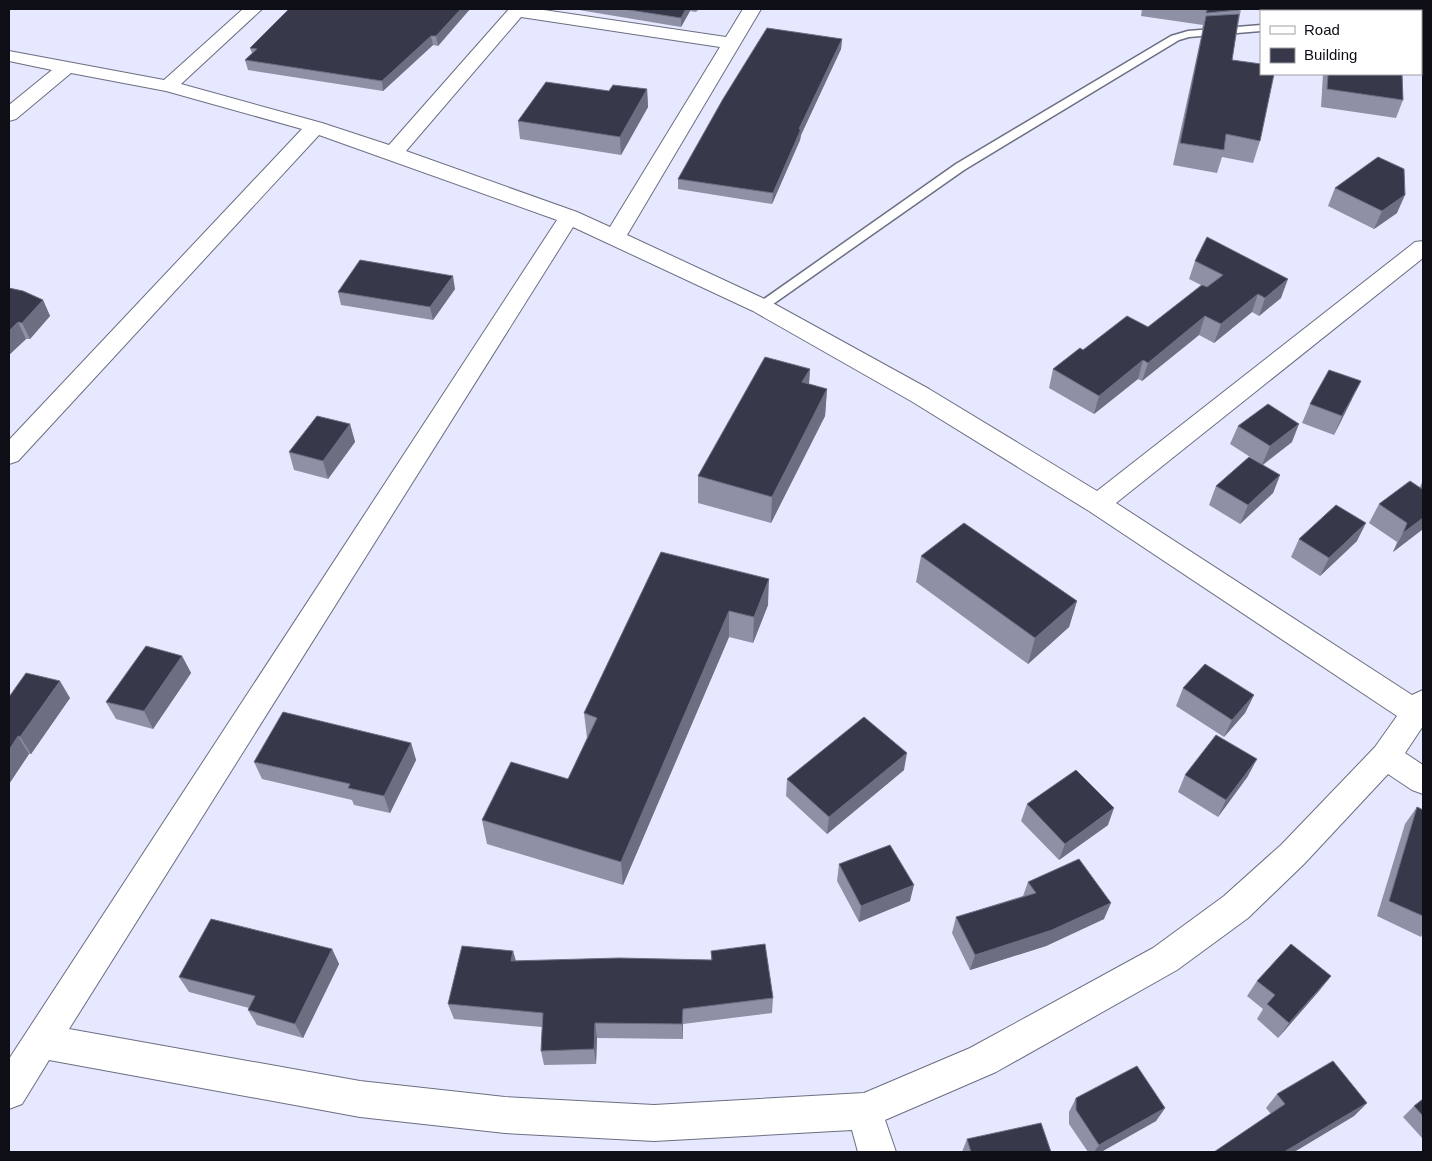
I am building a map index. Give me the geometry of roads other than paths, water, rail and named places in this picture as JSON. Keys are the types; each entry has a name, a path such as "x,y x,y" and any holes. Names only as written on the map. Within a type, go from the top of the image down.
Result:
{"street":[{"path":"168,86 252,9"},
{"path":"614,237 752,9"},
{"path":"393,153 517,10 732,43"},
{"path":"9,56 168,86 315,128 393,153 569,217 614,237 760,306 920,395 1098,504 1419,707 1386,756 1293,854 1243,900 1165,959 983,1060 864,1111 654,1123 505,1115 360,1099 41,1041"},
{"path":"9,115 67,67"},
{"path":"9,454 315,128"},
{"path":"9,1091 569,217"},
{"path":"1098,504 1423,247"},
{"path":"1386,756 1423,781"},
{"path":"864,1111 878,1152"}],"lane":[{"path":"760,306 960,167 1175,38 1188,34 1260,28"}]}
